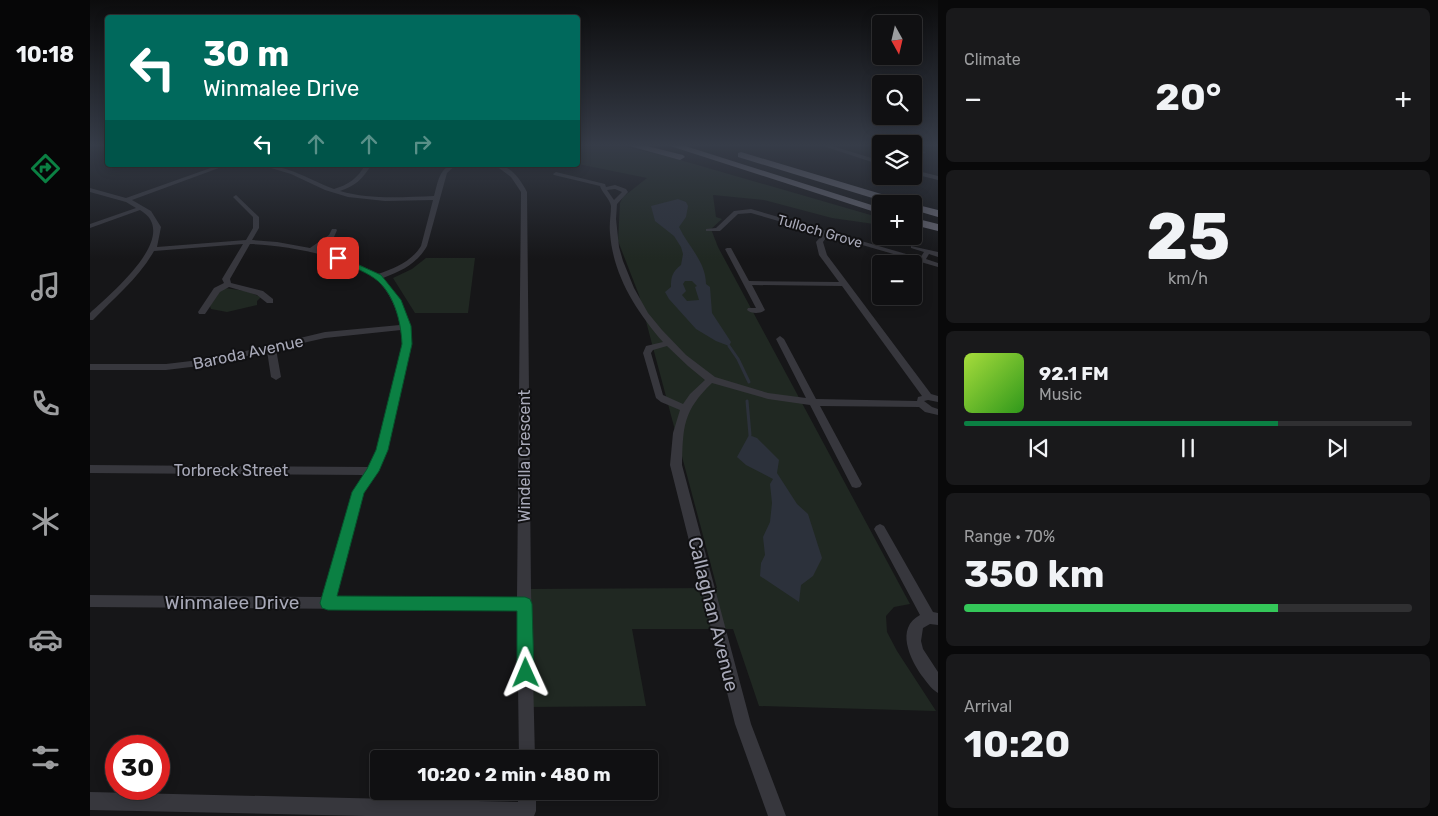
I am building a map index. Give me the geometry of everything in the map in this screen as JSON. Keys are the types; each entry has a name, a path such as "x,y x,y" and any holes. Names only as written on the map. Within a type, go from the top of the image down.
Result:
{"highway":[{"path":"775,182 872,208"},
{"path":"786,182 835,198"},
{"path":"831,182 874,195"},
{"path":"922,209 938,214"},
{"path":"922,223 938,228"}],"street":[{"path":"126,200 176,182"},
{"path":"316,182 352,196 371,198 436,198"},
{"path":"335,191 357,182"},
{"path":"378,277 401,268 419,256 424,246 441,182"},
{"name":"Windella Crescent","path":"520,182 524,192 527,750"},
{"path":"584,182 604,187 615,187 625,192 614,204"},
{"path":"604,187 614,204 612,232 615,250 622,274 637,302 658,331 682,357 711,379 766,396 788,400 815,402 929,400"},
{"path":"90,190 126,200 141,208 153,217 157,224 158,238 146,262 90,318"},
{"path":"228,284 226,279 256,228 256,217 236,197"},
{"path":"90,226 141,208"},
{"name":"Tulloch Grove","path":"708,230 718,230 736,212 750,211 904,255"},
{"path":"311,250 332,236 334,230"},
{"path":"827,233 819,242 819,248 929,400 929,410 938,412"},
{"path":"154,249 247,242 311,250 338,258 378,277 398,302 406,326 407,344 382,450 373,471 358,492 328,603"},
{"path":"913,248 938,254"},
{"path":"729,249 761,310 751,310"},
{"path":"922,260 928,252"},
{"name":"Tulloch Grove","path":"922,260 938,264"},
{"path":"747,283 844,284"},
{"path":"202,312 218,290 228,284 260,293 270,301"},
{"name":"Baroda Avenue","path":"90,367 166,367 216,362 325,335 406,326"},
{"path":"780,339 815,402 856,484"},
{"path":"669,343 649,348 646,353 659,396 686,409"},
{"path":"271,348 276,377"},
{"name":"Callaghan Avenue","path":"711,379 689,402 686,409 678,430 676,465 743,724 777,816"},
{"name":"Torbreck Street","path":"90,469 373,471"},
{"path":"880,529 934,619 917,624 912,634 916,652 938,685"},
{"name":"Winmalee Drive","path":"90,601 525,604"},
{"path":"90,801 527,811 527,800"}],"shaded area":[{"path":"642,182 757,182 872,215 872,224 832,218 764,200 713,195 716,217 722,219 711,229 718,247 910,604 894,607 886,616 887,632 897,651 936,711 759,706 733,629 632,629 646,706 527,707 524,589 717,588 639,295 618,241 620,203 623,197"},
{"path":"678,199 686,202 688,206 686,217 679,227 703,268 706,284 710,287 712,313 731,342 729,346 716,341 696,329 665,292 671,287 671,280 681,265 683,254 674,236 655,221 651,206","holes":["685,281 692,281 697,286 695,287 699,300 687,301 682,295 686,291 683,284"]},
{"path":"426,258 475,258 468,313 415,313 393,278 412,269"},
{"path":"225,288 246,291 261,297 257,301 257,305 227,312 211,309 210,306 221,290"},
{"path":"749,435 757,438 779,460 777,473 797,504 808,514 822,558 813,576 801,585 799,602 760,576 761,563 765,555 763,537 770,522 772,503 770,484 773,479 746,465 737,457"}],"waterway":[{"path":"729,346 738,359 749,382"},
{"path":"747,401 750,435"}],"route":[{"path":"338,258 378,277 398,302 406,326 407,344 382,450 373,471 358,492 328,603 525,604 526,673"}]}
